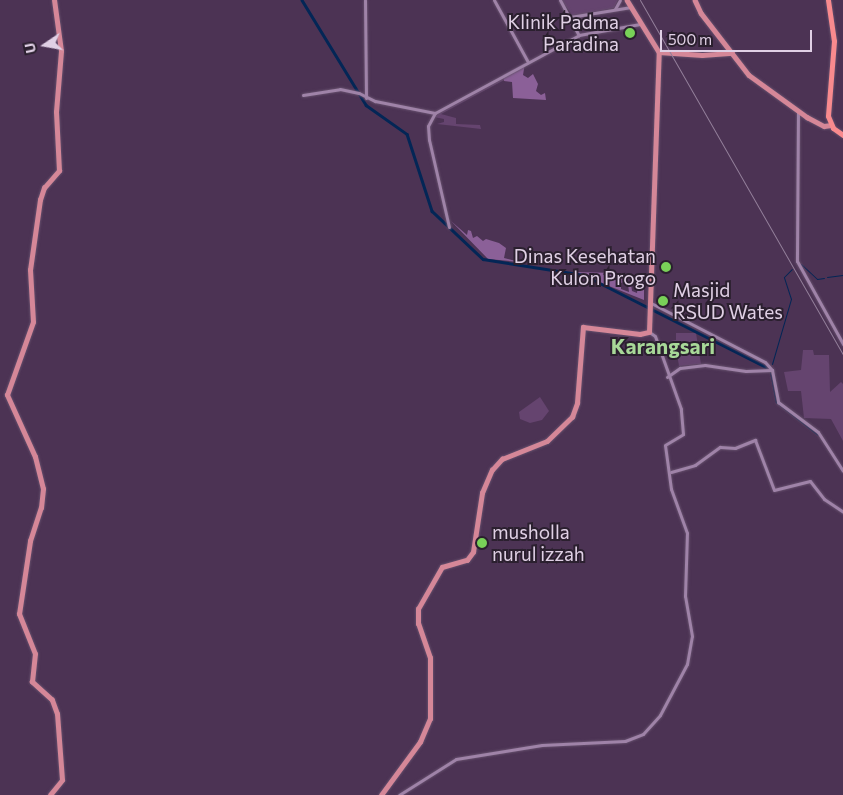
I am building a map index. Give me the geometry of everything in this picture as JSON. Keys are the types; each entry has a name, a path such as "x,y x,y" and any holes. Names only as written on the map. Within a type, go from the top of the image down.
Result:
{"highway":[{"path":"828,0 834,41 828,110 831,125 843,136"}],"main road":[{"path":"50,795 61,783 63,775 57,714 52,700 32,682 35,654 19,614 30,541 41,508 43,489 35,457 7,395 33,322 30,262 40,200 47,184 59,173 56,112 61,55 54,0"},
{"path":"381,795 425,734 430,719 430,658 418,624 418,609 442,567 467,560 473,552 482,492 492,470 502,459 547,441 572,417 577,399 582,327 640,334 649,332 658,54 626,0"},
{"path":"696,0 701,13 749,75 798,111 822,125 831,125"},
{"path":"658,54 732,53"}],"street":[{"path":"365,0 366,98"},
{"path":"494,0 528,62"},
{"path":"560,0 579,35"},
{"path":"615,10 620,0"},
{"path":"570,17 631,7"},
{"path":"449,227 428,135 428,126 435,113 579,35 640,24"},
{"path":"302,95 337,89 358,93 366,98 435,113"},
{"path":"798,111 797,261 843,344"},
{"path":"651,305 765,362 772,370 778,402 818,432 843,471"},
{"path":"399,795 445,765 468,756 553,744 625,741 643,734 654,723 687,664 692,644 685,596 687,533 671,489 671,472 665,445 683,434 684,431 680,403 667,377 654,336 649,332"},
{"path":"667,377 680,368 705,365 746,371 772,370"},
{"path":"671,472 695,465 720,447 735,448 755,440 774,490 810,481 824,499 843,512"}],"shaded area":[{"path":"561,0 618,0 614,8 573,16"},
{"path":"525,63 523,75 528,78 533,74 538,84 536,91 541,95 545,93 546,100 513,98 512,82 504,81 503,75"},
{"path":"503,75 504,80 441,114 456,118 456,124 480,125 481,129 437,124 444,122 444,119 434,117 435,113"},
{"path":"451,221 467,235 468,230 471,231 473,238 477,236 483,241 486,239 499,243 506,248 504,258 520,262 488,259"},
{"path":"574,272 615,273 615,280 620,280 620,273 626,274 626,281 621,283 621,289 629,292 628,284 631,284 632,291 637,293 638,284 633,281 644,281 644,300"},
{"path":"676,333 696,333 701,364 679,366 676,348 672,348 671,341 676,340"},
{"path":"803,350 813,350 814,355 829,355 830,392 841,382 843,384 843,441 831,419 804,418 801,391 788,391 784,372 801,370"},
{"path":"540,397 549,411 542,420 530,423 520,419 519,412"}],"waterway":[{"path":"302,0 366,105 407,134 432,211 483,259 584,275 768,368"},
{"path":"801,264 817,279 824,278"},
{"path":"772,364 791,299 784,277 792,269"},
{"path":"827,277 843,275"},
{"path":"770,372 776,402 818,435"}],"railway":[{"path":"640,0 843,355"}],"place":[{"name":"Klinik Padma Paradina","path":"630,33"},
{"name":"Dinas Kesehatan Kulon Progo","path":"666,267"},
{"name":"Masjid RSUD Wates","path":"663,301"},
{"name":"musholla nurul izzah","path":"482,543"}],"district":[{"name":"Karangsari","path":"663,346"}]}
